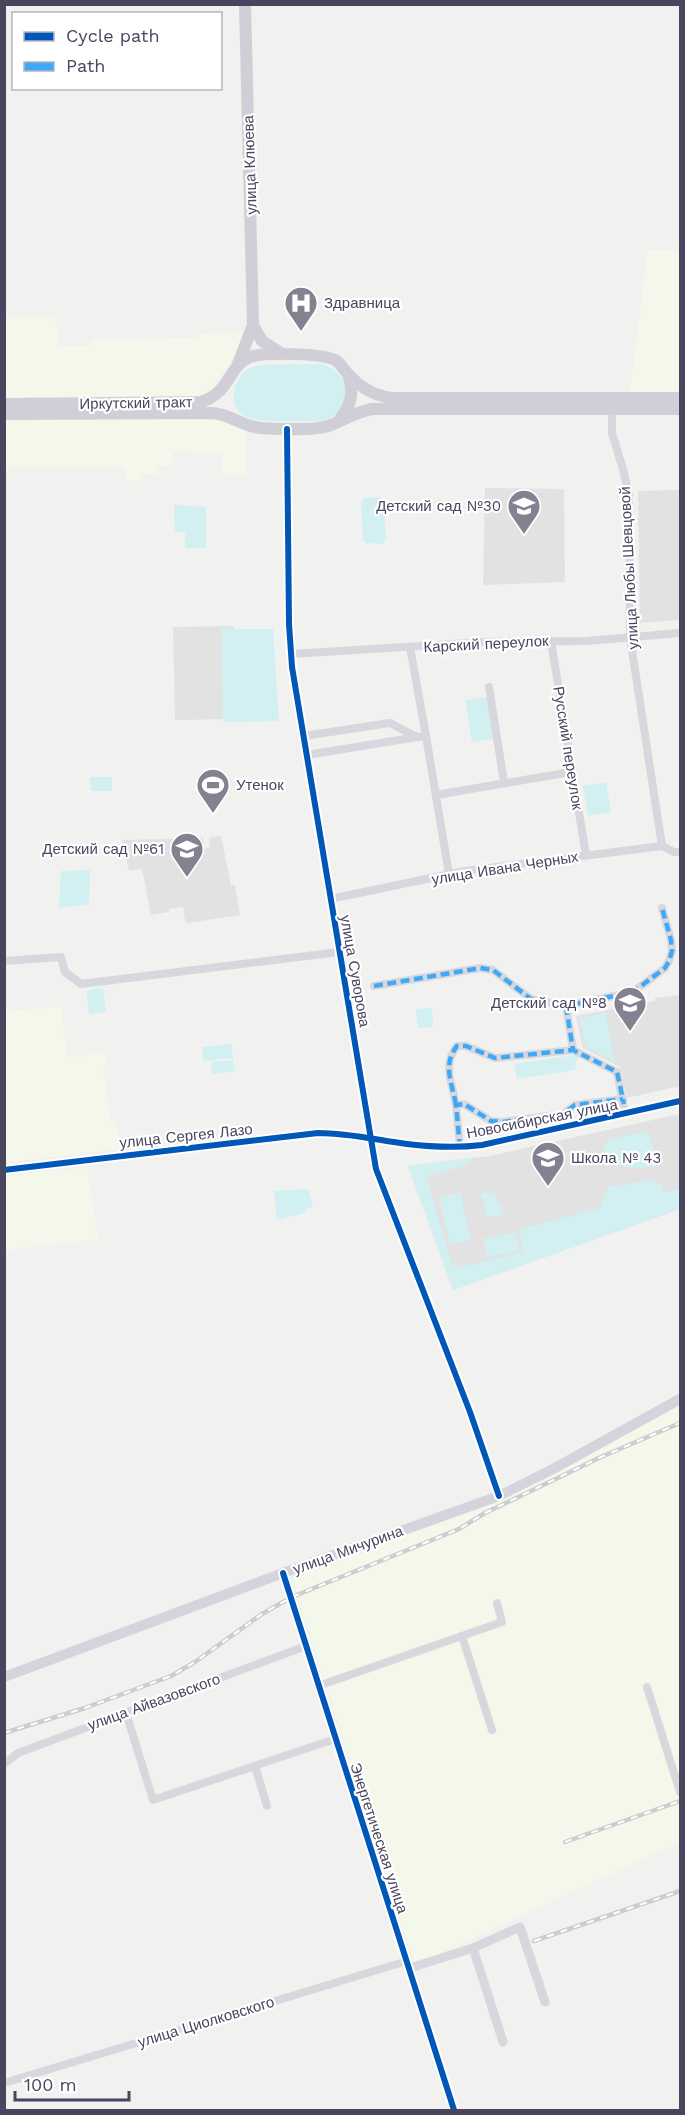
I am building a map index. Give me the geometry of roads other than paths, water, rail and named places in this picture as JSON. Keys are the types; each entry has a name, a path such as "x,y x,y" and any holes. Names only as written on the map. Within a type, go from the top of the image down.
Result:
{"main road":[{"name":"улица Клюева","path":"238,365 253,325 245,4"},
{"path":"253,325 267,346 285,355"},
{"name":"Иркутский тракт","path":"4,404 201,402 212,399 220,392 244,360 255,356 285,355 325,356 337,361 347,374 378,397 612,404 681,409"},
{"path":"340,420 348,409 351,398 352,386 347,374"},
{"name":"Иркутский тракт","path":"4,414 212,413 225,415 259,428 287,429 320,428 372,409 612,404 681,398"},
{"name":"улица Мичурина","path":"4,1677 283,1573 499,1496 681,1399"}],"street":[{"name":"улица Любы Шевцовой","path":"612,404 612,433 629,495 630,637 662,846"},
{"name":"улица Суворова","path":"287,429 291,654 376,1169 470,1412 499,1496"},
{"name":"Карский переулок","path":"291,654 485,642 579,641 681,633"},
{"name":"Русский переулок","path":"551,641 586,855"},
{"path":"410,647 449,874"},
{"path":"489,687 504,782"},
{"path":"304,736 390,723 417,737"},
{"path":"307,755 426,736"},
{"path":"436,795 571,772"},
{"name":"улица Ивана Черных","path":"330,899 449,874 586,855 662,846 674,852 681,852"},
{"path":"374,986 480,968 493,970 531,999 566,1006 633,992 665,968 672,951 662,908"},
{"path":"4,961 61,957 65,972 81,984 339,952"},
{"path":"566,1006 573,1050"},
{"path":"460,1148 456,1105 449,1070 449,1057 457,1046 466,1046 495,1058 573,1050 617,1072 625,1114"},
{"path":"456,1105 464,1104 490,1121 503,1122 563,1114 575,1105 623,1099"},
{"name":"Новосибирская улица","path":"371,1137 409,1144 460,1148 486,1145 681,1101"},
{"name":"улица Сергея Лазо","path":"4,1170 318,1133 371,1137"},
{"name":"Энергетическая улица","path":"283,1573 454,2110"},
{"path":"318,1686 502,1622 497,1603"},
{"path":"462,1636 492,1730"},
{"name":"улица Айвазовского","path":"4,1764 18,1753 306,1646"},
{"path":"647,1688 681,1792"},
{"path":"126,1713 153,1800 335,1739"},
{"path":"255,1766 267,1806"},
{"path":"408,1964 472,1948 520,1927 545,2002"},
{"path":"472,1948 503,2042"},
{"name":"улица Циолковского","path":"4,2083 408,1964"}],"railway":[{"path":"4,1733 85,1708 171,1676 195,1662 262,1614 292,1597 459,1529 485,1513 601,1457 680,1423"},
{"path":"565,1842 680,1801"},
{"path":"534,1941 680,1891"}],"place":[{"name":"Здравница","path":"301,332"},
{"name":"Детский сад №30","path":"524,535"},
{"name":"Утенок","path":"213,814"},
{"name":"Детский сад №61","path":"187,878"},
{"name":"Детский сад №8","path":"630,1032"},
{"name":"Школа № 43","path":"548,1187"}]}
